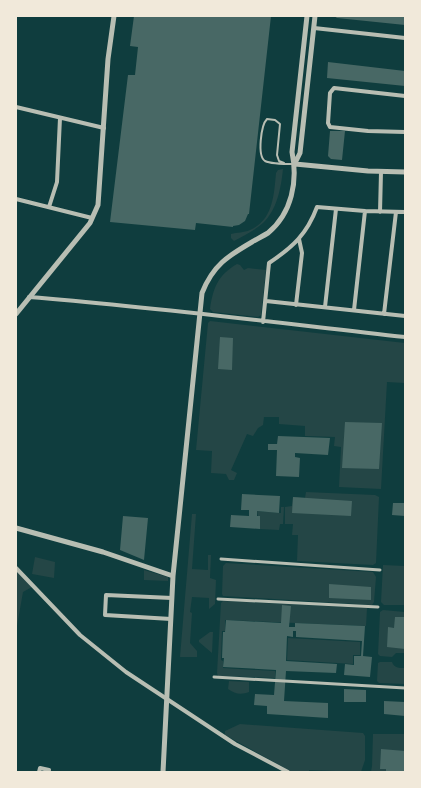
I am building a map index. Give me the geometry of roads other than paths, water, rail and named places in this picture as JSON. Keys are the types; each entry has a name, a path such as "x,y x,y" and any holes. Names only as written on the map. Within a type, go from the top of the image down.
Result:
{"street":[{"path":"16,314 90,223 98,205 108,60 114,16"},
{"path":"295,164 292,152 307,16"},
{"path":"163,772 173,576 204,288 211,274 218,265 230,255 267,233 284,214 288,207 292,192 295,164 300,153 315,16"},
{"path":"314,28 405,38"},
{"path":"405,96 334,88 330,93 328,123 330,127 368,131 405,132"},
{"path":"16,107 104,128"},
{"path":"49,207 57,182 60,118"},
{"path":"295,164 381,172 405,172"},
{"path":"380,212 381,172"},
{"path":"16,199 92,218"},
{"path":"263,322 269,263 287,251 300,239 312,221 317,207 364,212 405,212"},
{"path":"325,308 336,209"},
{"path":"354,310 364,212"},
{"path":"384,314 396,212"},
{"path":"296,305 302,253 300,239"},
{"path":"29,297 100,302 263,322 405,337"},
{"path":"266,301 405,316"},
{"path":"16,528 103,552 173,576"},
{"path":"221,559 380,570"},
{"path":"16,568 80,636 126,672 234,744 288,772"},
{"path":"171,619 105,615 106,595 172,598"},
{"path":"218,598 378,608"},
{"path":"214,677 405,688"},
{"path":"40,772 40,768 49,770"}],"lane":[{"path":"284,163 279,161 277,156 280,124 273,119 267,120 264,122 262,134 261,154 264,160 268,162 295,164"}]}
